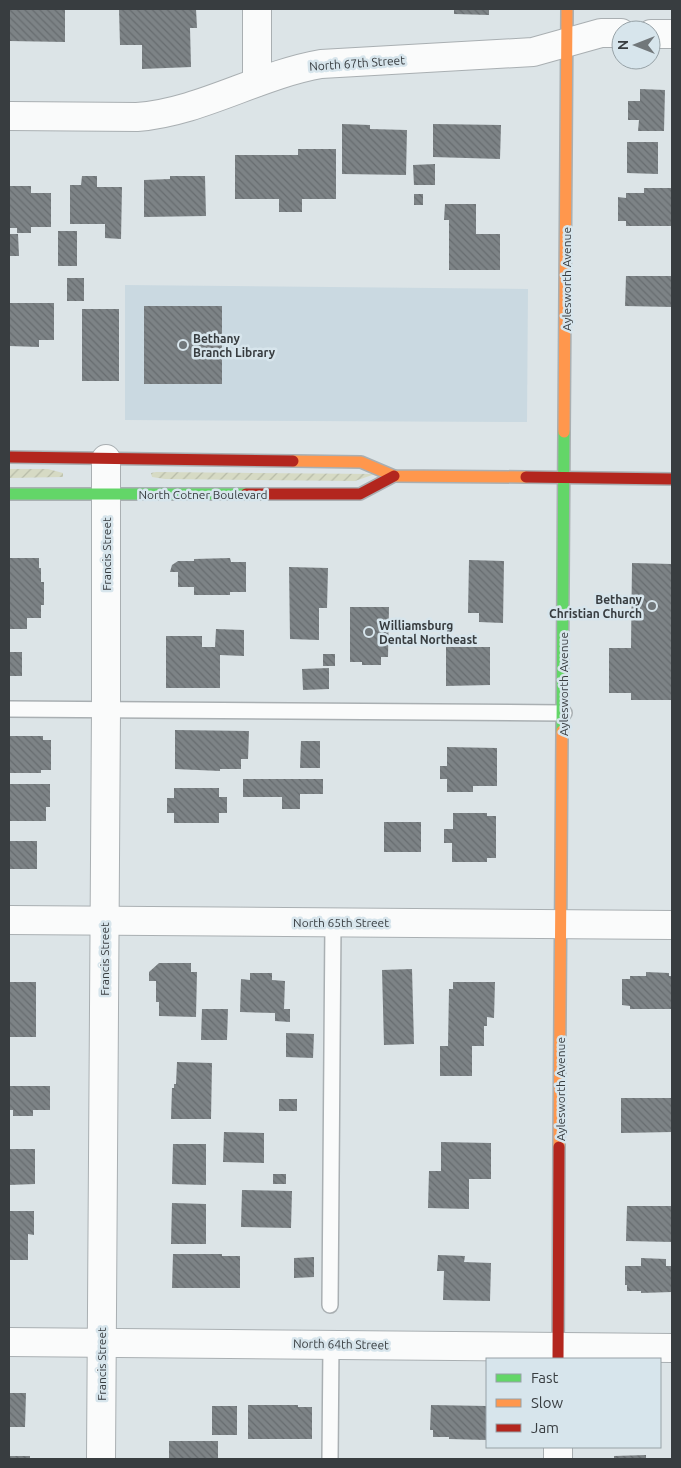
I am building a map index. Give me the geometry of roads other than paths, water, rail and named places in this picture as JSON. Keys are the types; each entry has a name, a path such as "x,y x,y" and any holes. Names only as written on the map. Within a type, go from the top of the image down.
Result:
{"street":[{"path":"257,9 257,82"},
{"name":"Aylesworth Avenue","path":"558,1353 564,713 567,9"},
{"name":"North 67th Street","path":"9,116 155,116 196,105 257,82 321,64 533,52 601,33 611,33"},
{"name":"North Cotner Boulevard","path":"9,457 361,462 394,476 672,479"},
{"name":"Francis Street","path":"101,1459 106,459"},
{"name":"North Cotner Boulevard","path":"9,494 360,494 394,476"},
{"name":"North 65th Street","path":"9,920 672,925"},
{"name":"North 64th Street","path":"9,1342 331,1344 558,1353 672,1348"}],"lane":[{"path":"9,709 564,713"},
{"path":"330,1305 333,922"},
{"path":"330,1459 331,1344"}],"place":[{"name":"Bethany Branch Library","path":"183,345"},
{"name":"Bethany Christian Church","path":"652,606"},
{"name":"Williamsburg Dental Northeast","path":"369,632"}]}
